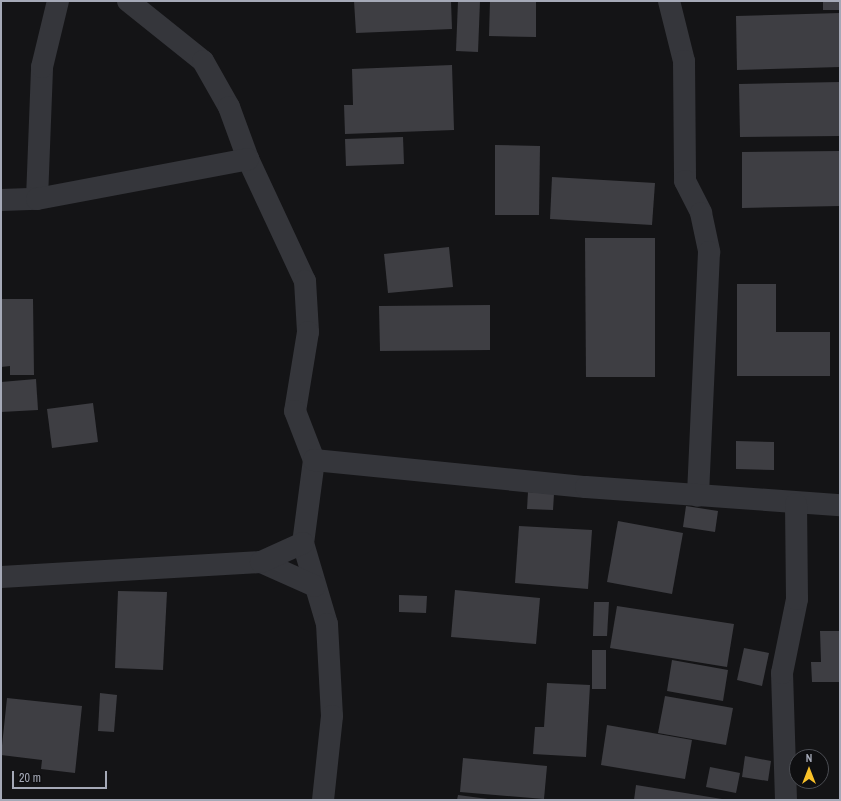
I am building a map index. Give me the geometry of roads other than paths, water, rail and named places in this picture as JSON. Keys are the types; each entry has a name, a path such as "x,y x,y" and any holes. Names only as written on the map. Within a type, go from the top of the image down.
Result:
{"street":[{"path":"36,199 42,67 58,1"},
{"path":"128,1 203,61 229,107 248,159 305,281 308,332 295,411 314,460 303,543 315,586 328,624 332,716 323,800"},
{"path":"669,1 684,61 685,181 701,213 708,252 698,496"},
{"path":"1,200 36,199 248,159"},
{"path":"314,460 698,496 796,504 840,505"},
{"path":"786,800 782,673 797,599 796,504"},
{"path":"1,577 261,562 303,543"},
{"path":"261,562 315,586"}]}
